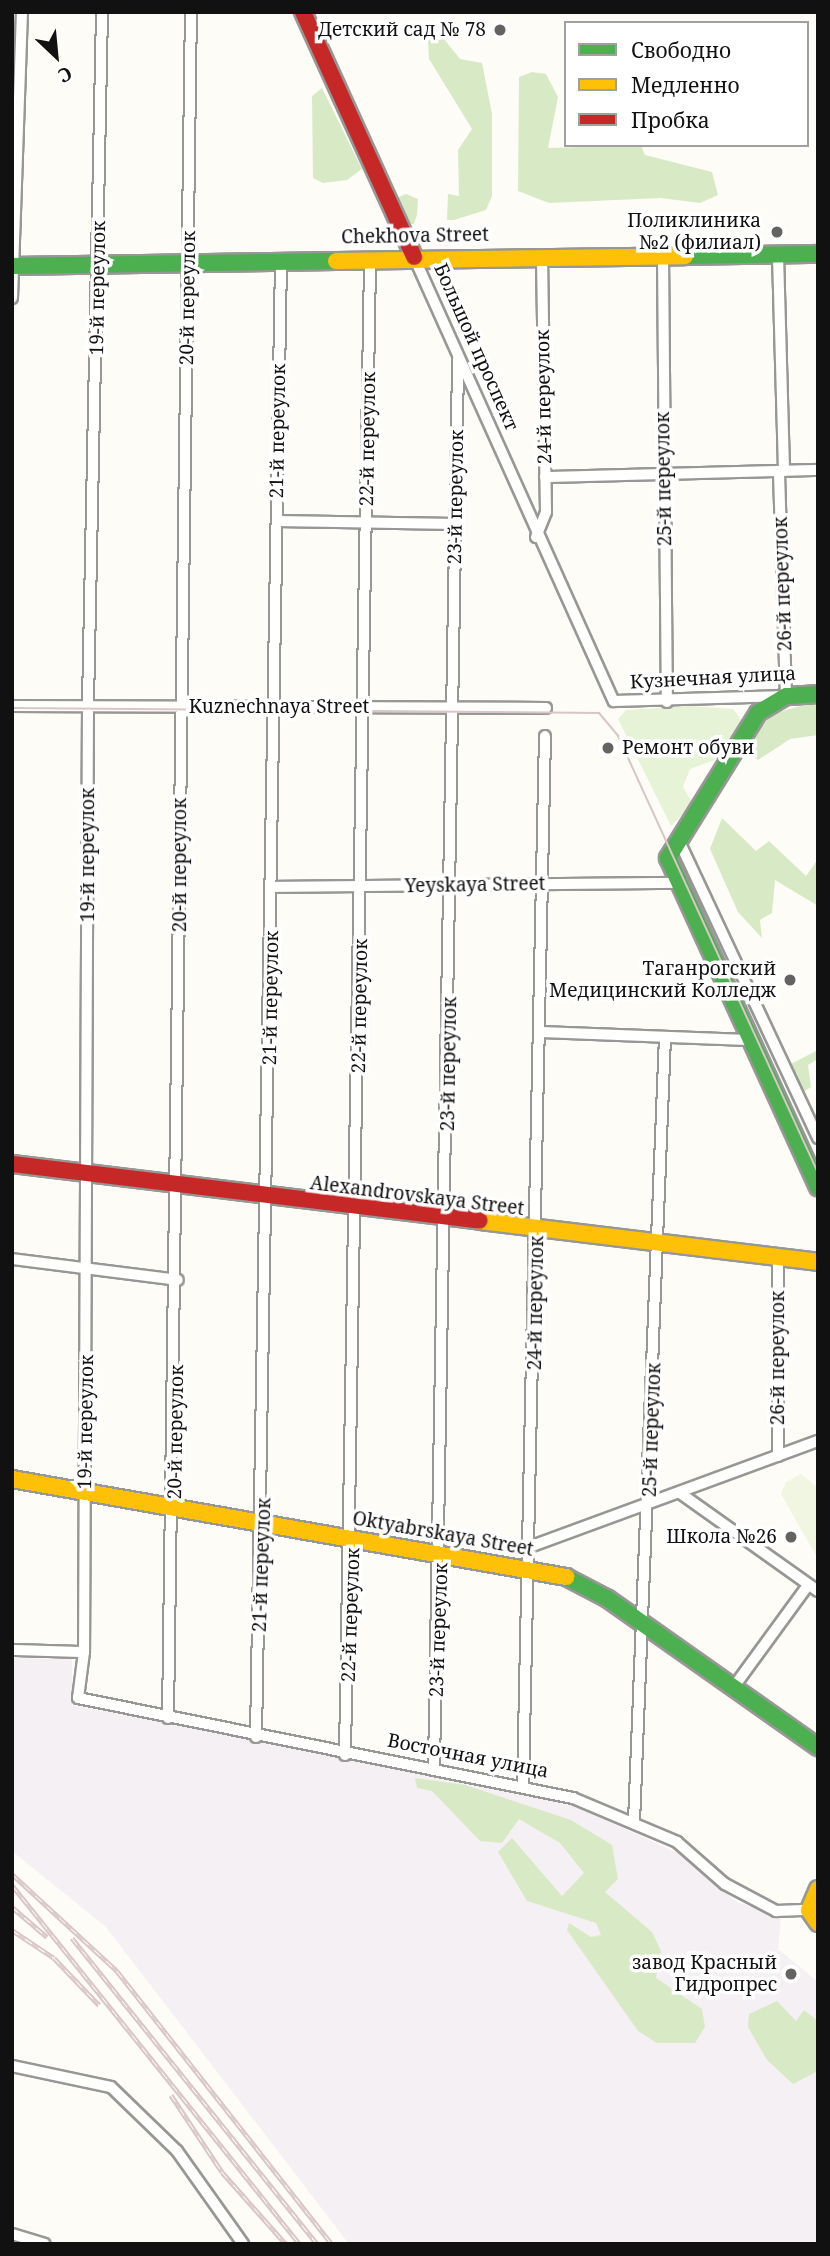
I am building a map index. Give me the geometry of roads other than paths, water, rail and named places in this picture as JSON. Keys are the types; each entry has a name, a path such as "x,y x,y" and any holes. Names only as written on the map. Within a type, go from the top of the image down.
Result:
{"street":[{"path":"12,298 22,12"},
{"name":"19-й переулок","path":"78,1698 84,1652 89,1174 88,706 102,12"},
{"name":"20-й переулок","path":"168,1718 176,1508 181,706 191,12"},
{"name":"Большой проспект","path":"303,12 536,537 611,698"},
{"name":"Chekhova Street","path":"13,266 414,257 818,254"},
{"name":"25-й переулок","path":"663,255 667,702"},
{"name":"26-й переулок","path":"778,255 786,696"},
{"name":"24-й переулок","path":"536,537 545,512 542,256"},
{"name":"22-й переулок","path":"345,1755 353,1539 370,258"},
{"name":"21-й переулок","path":"256,1737 264,1524 281,260"},
{"name":"23-й переулок","path":"434,1768 442,1555 458,359"},
{"path":"545,477 818,470"},
{"path":"277,522 456,524"},
{"name":"Кузнечная улица","path":"611,698 667,702 818,694"},
{"path":"786,696 752,720 668,858 749,1040 813,1162 818,1187"},
{"path":"738,698 751,706 752,720"},
{"name":"Kuznechnaya Street","path":"12,706 546,708"},
{"name":"24-й переулок","path":"523,1785 532,1570 545,736"},
{"path":"679,841 818,1138"},
{"name":"Yeyskaya Street","path":"272,887 678,883"},
{"path":"540,1032 749,1040"},
{"name":"25-й переулок","path":"634,1822 645,1627 665,1037"},
{"name":"Alexandrovskaya Street","path":"12,1164 537,1233 818,1262"},
{"path":"12,1259 178,1280"},
{"name":"26-й переулок","path":"778,1259 778,1456"},
{"path":"532,1546 650,1500 680,1493 818,1441"},
{"name":"Oktyabrskaya Street","path":"12,1479 532,1570 580,1582 818,1747"},
{"path":"680,1493 813,1588 733,1688"},
{"path":"12,1650 84,1652"},
{"name":"Восточная улица","path":"78,1698 345,1755 523,1785 634,1822 677,1842 725,1884 776,1911 814,1916"},
{"path":"814,1916 818,1889"},
{"path":"12,2066 117,2091 177,2151 243,2244"},
{"path":"12,2234 44,2244"}],"tram line":[{"path":"12,708 599,713 618,736 818,1172"}],"railway":[{"path":"12,1874 117,1971 332,2244"},
{"path":"12,1885 300,2244"},
{"path":"12,1907 47,1937"},
{"path":"12,1930 54,1958 99,2005"},
{"path":"72,1938 317,2244"},
{"path":"171,2095 222,2172 286,2244"}],"place":[{"name":"Детский сад № 78","path":"500,30"},
{"name":"Поликлиника №2 (филиал)","path":"777,232"},
{"name":"Ремонт обуви","path":"608,748"},
{"name":"Таганрогский Медицинский Колледж","path":"790,980"},
{"name":"Школа №26","path":"791,1537"},
{"name":"завод Красный Гидропрес","path":"791,1974"}]}
